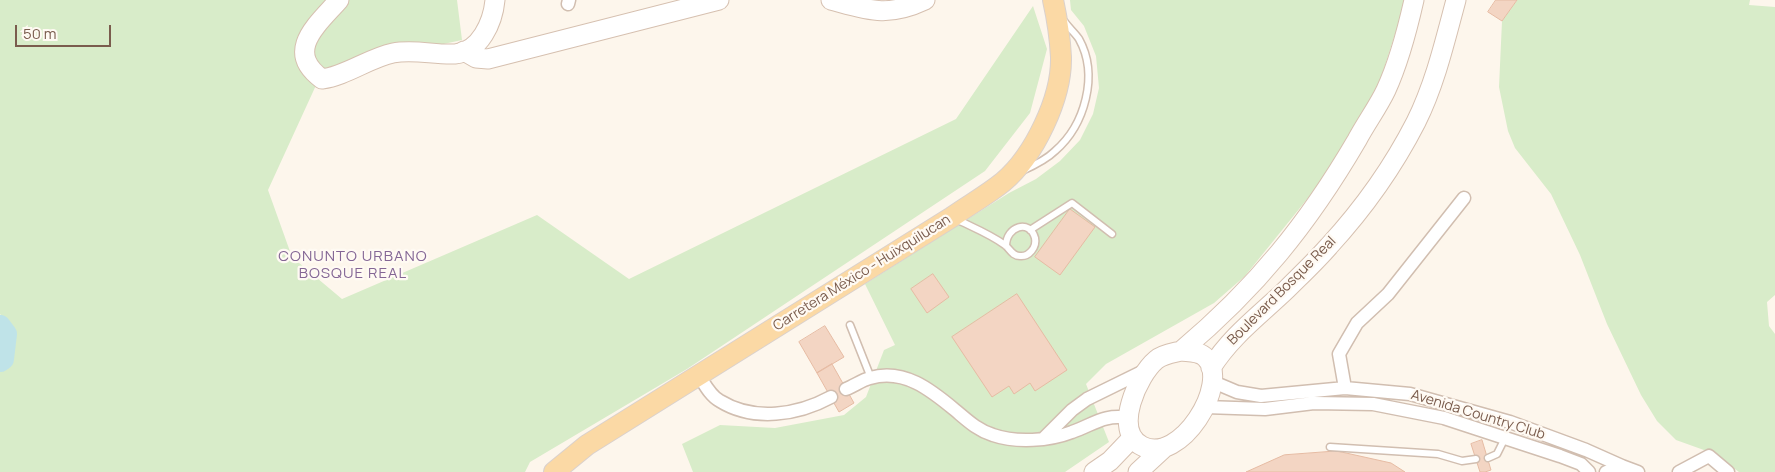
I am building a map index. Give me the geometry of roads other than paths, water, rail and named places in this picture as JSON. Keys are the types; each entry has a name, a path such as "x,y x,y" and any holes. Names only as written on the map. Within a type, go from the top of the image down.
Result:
{"main road":[{"name":"Carretera México - Huixquilucan","path":"554,472 587,445 952,217 1004,182 1036,140 1048,118 1057,88 1061,58 1054,6"}],"street":[{"path":"339,1 311,32 304,46 304,57 308,67 322,79 393,53 409,51 455,54 464,52 484,34 494,9 495,0"},
{"path":"464,52 476,58 488,59 719,0"},
{"path":"830,0 874,12 893,11 918,2"},
{"name":"Boulevard Bosque Real","path":"1181,351 1223,316 1254,283 1290,241 1325,192 1385,91 1404,40 1414,0"},
{"name":"Boulevard Bosque Real","path":"1211,374 1232,338 1287,289 1330,245 1365,203 1392,164 1417,121 1438,64 1456,0"},
{"path":"1345,388 1339,354 1356,323 1388,294 1464,198"},
{"path":"1138,472 1165,447 1189,432 1205,406 1211,374 1207,358 1198,352 1181,351 1157,359 1147,370 1131,399 1129,418 1132,438 1140,446 1153,450 1165,447"},
{"path":"1043,439 1072,410 1088,399 1147,370"},
{"path":"698,374 720,401 748,412 772,414 796,411 831,397"},
{"name":"Avenida Country Club","path":"1211,374 1237,392 1261,396 1345,388 1410,394 1510,422 1586,450 1638,472"},
{"path":"846,389 870,378 894,376 912,380 930,390 970,424 993,436 1043,439 1071,432 1114,415 1129,418"},
{"name":"Avenida Country Club","path":"1205,406 1265,410 1314,403 1373,404 1444,418 1581,464 1589,472"},
{"path":"1094,472 1110,460 1132,438"},
{"path":"1686,470 1709,456 1728,472"},
{"path":"1606,472 1622,466"}],"lane":[{"path":"1004,182 1055,152 1072,133 1084,106 1089,83 1086,60 1079,39 1054,6"},
{"path":"1030,230 1072,203 1112,234"},
{"path":"952,217 1006,246 1012,253 1020,256 1029,254 1034,246 1035,237 1030,230 1021,226 1012,229 1006,236 1006,246"},
{"path":"850,325 870,378"},
{"path":"1488,458 1497,454 1505,438"},
{"path":"1330,446 1438,454 1462,461 1476,459"}],"waterway":[{"path":"0,326 6,334 3,359 0,361"}],"district":[{"name":"CONUNTO URBANO BOSQUE REAL","path":"353,266"}]}
